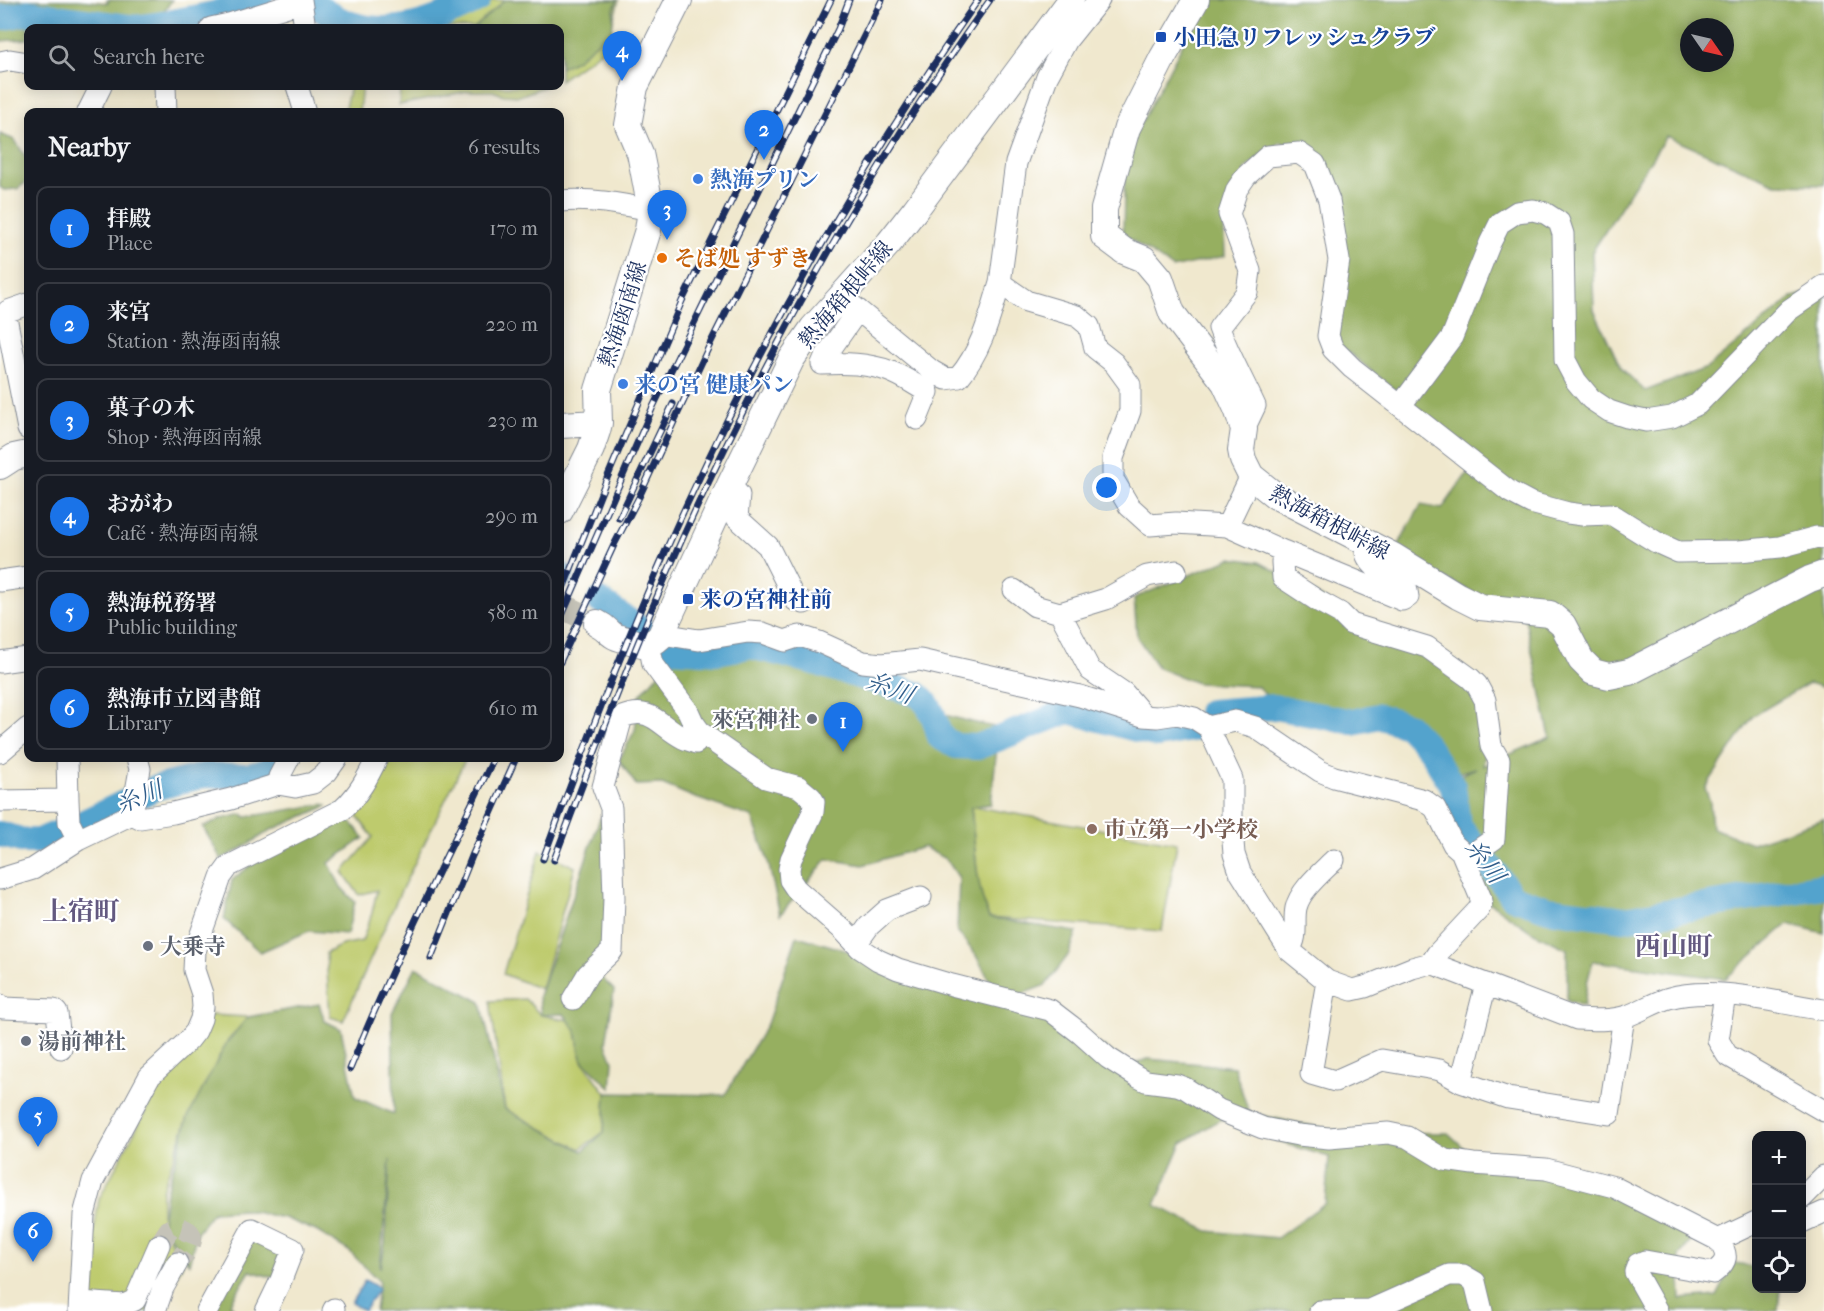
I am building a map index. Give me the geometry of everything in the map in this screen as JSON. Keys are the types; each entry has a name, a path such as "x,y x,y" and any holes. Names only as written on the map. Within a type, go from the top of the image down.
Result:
{"main road":[{"name":"熱海函南線","path":"599,423 598,390 648,230 651,210 640,153 628,125 635,87 679,0"},
{"name":"熱海箱根峠線","path":"656,639 791,360 813,328 850,303 889,243 1071,0"},
{"name":"熱海箱根峠線","path":"1196,0 1163,57 1127,128 1104,209 1104,236 1124,251 1144,259 1160,278 1172,313 1224,383 1237,408 1244,429 1241,450 1243,460 1251,477 1276,496 1394,556 1458,596 1480,606 1550,614 1563,626 1581,660 1593,672 1610,676 1629,672 1810,579 1824,574"},
{"path":"564,425 599,423 591,449 564,504"},
{"path":"0,466 14,457 24,455"},
{"path":"601,631 639,644 656,639"}],"street":[{"path":"917,419 928,392 892,372 875,367 852,363 822,364 825,357 850,303 932,371 946,379 960,377 967,368 984,334 1000,283 1016,163 1047,77 1067,40 1099,0"},
{"path":"230,24 301,1 304,24"},
{"path":"0,62 10,60 24,62"},
{"path":"90,108 99,90"},
{"path":"165,90 166,108"},
{"path":"298,90 305,108"},
{"path":"1244,429 1255,406 1229,354 1219,328 1247,292 1250,271 1229,214 1237,189 1246,176 1268,156 1299,153 1315,164 1329,200 1337,239 1339,260 1328,336 1333,349 1352,368 1510,492 1531,503 1568,513 1611,514 1656,542 1678,552 1739,551 1780,547 1817,537 1824,538"},
{"path":"564,201 612,202 651,210"},
{"path":"1401,405 1452,337 1500,223 1516,212 1533,210 1545,213 1559,222 1563,234 1565,360 1576,381 1590,399 1609,411 1627,417 1646,421 1672,417 1698,404 1790,310 1824,286"},
{"path":"1000,283 1026,301 1077,316 1089,326 1095,348 1114,363 1130,385 1130,411 1113,458 1113,479 1129,506 1150,525 1176,523 1227,526 1402,600 1408,597 1407,591 1369,560 1366,553 1370,544"},
{"path":"24,305 8,311 6,317 24,410"},
{"path":"1227,526 1251,477"},
{"path":"730,485 739,495 736,518 768,546 795,600 804,603"},
{"path":"1283,551 1283,578 1340,613 1351,624 1427,647 1470,678 1485,700 1491,746 1499,760 1494,839 1465,859"},
{"path":"1014,590 1035,606 1060,613 1106,599 1147,576 1176,572"},
{"path":"0,580 24,577"},
{"path":"1060,613 1090,669 1124,693 1143,716"},
{"path":"1657,1311 1635,1272 1638,1264 1645,1261 1713,1273 1726,1259 1725,1250 1718,1240 1614,1187 1546,1169 1445,1160 1407,1137 1388,1133 1329,1138 1263,1128 1220,1110 1185,1088 1146,1081 1138,1077 1108,1058 1050,1010 952,985 898,969 878,960 856,944 796,889 790,880 791,859 813,812 814,802 811,797 799,787 766,778 701,733 688,711 653,664 656,639 699,640 748,632 763,633 785,641 800,636 863,662 882,664 920,660 1080,696 1143,716 1157,717 1177,714 1194,718 1208,727 1232,779 1234,854 1240,872 1289,950 1327,981 1352,990 1431,963 1577,1019 1599,1020 1624,1017 1670,998 1706,993 1824,1011"},
{"path":"0,662 24,659"},
{"path":"573,999 588,974 612,951 614,898 611,807 603,787 622,717 634,713 648,715 662,722 682,738 696,743 701,733"},
{"path":"1208,727 1235,721 1255,727 1320,771 1334,777 1424,800 1435,808 1453,844 1461,851 1475,889 1482,901 1479,909 1431,963"},
{"path":"0,752 24,731"},
{"path":"67,762 68,800 74,831"},
{"path":"138,762 140,769 134,803 141,818 231,799 278,784 295,787 313,783 327,772 334,762"},
{"path":"278,784 287,762"},
{"path":"159,1245 135,1299 124,1305 80,1306 84,1215 93,1181 149,1077 196,1031 203,1007 202,994 194,970 195,951 221,877 229,866 238,860 344,809 363,787 375,762"},
{"path":"0,801 68,800"},
{"path":"0,879 33,869 74,831 134,803"},
{"path":"1289,950 1294,942 1296,906 1307,887 1335,860"},
{"path":"856,944 869,926 887,910 921,897"},
{"path":"1327,981 1311,1074 1335,1081 1382,1060 1440,1070 1461,1082 1508,1098 1609,1114 1624,1017"},
{"path":"1461,1082 1486,984"},
{"path":"1725,995 1718,1040 1727,1055 1824,1111"},
{"path":"0,1005 3,1008 54,1010 57,1013 61,1048"},
{"path":"1806,1194 1824,1176"},
{"path":"1806,1220 1824,1212"},
{"path":"1718,1240 1752,1224"},
{"path":"207,1311 252,1229 293,1249 266,1311"},
{"path":"155,1311 163,1288 177,1263"},
{"path":"1320,1311 1371,1310 1449,1275 1463,1275 1475,1282 1482,1311"}],"green space":[{"path":"17,0 78,0 108,3 107,0 172,0 159,19 152,24 24,24 24,39 0,41 0,3"},
{"path":"494,0 619,0 609,41 604,49 564,77 564,24 439,24"},
{"path":"505,0 617,0 612,30 576,60 564,66 564,24 478,24"},
{"path":"1212,0 1824,0 1824,185 1776,184 1666,136 1592,252 1594,310 1621,368 1645,391 1707,368 1793,297 1824,288 1824,688 1809,683 1753,716 1705,788 1710,802 1712,828 1752,843 1824,819 1824,933 1788,924 1725,979 1593,961 1584,1006 1567,1001 1567,949 1532,932 1476,893 1441,784 1476,768 1446,776 1402,713 1329,717 1284,714 1257,686 1197,683 1158,668 1137,637 1134,598 1231,558 1259,562 1293,580 1394,643 1443,667 1485,700 1489,733 1483,766 1550,737 1525,619 1394,553 1421,505 1442,509 1479,457 1328,336 1348,273 1317,162 1281,142 1246,168 1224,231 1225,256 1173,268 1123,234 1125,154 1204,3"},
{"path":"349,90 362,90 359,108 345,108"},
{"path":"400,90 535,90 519,96 504,95 493,91 468,91 399,105"},
{"path":"0,134 15,140 24,155 24,184 17,189 4,190 0,187"},
{"path":"756,650 907,704 999,728 991,804 971,807 978,878 989,918 1077,932 1069,954 1046,985 1009,999 989,979 975,954 957,931 959,878 947,860 924,847 863,865 827,859 780,915 768,861 752,817 662,784 636,785 619,760 635,730 639,696 673,657"},
{"path":"391,762 464,762 400,893 343,1021 330,1017 326,953 342,945 362,941 377,890 359,895 343,872 373,837 352,810"},
{"path":"324,804 327,806 271,830 221,859 203,827 221,819 243,814 246,817"},
{"path":"971,806 1177,843 1162,931 989,918 979,894"},
{"path":"347,817 364,838 329,863 341,887 355,902 347,934 309,931 260,952 224,919 232,880 269,851"},
{"path":"600,818 609,825 607,952 602,978 614,990 606,1044 613,1061 611,1088 581,1059 576,1031 564,1014 541,1015 539,996"},
{"path":"540,851 575,867 541,989 503,974"},
{"path":"797,936 906,969 1014,1006 1084,1036 1131,1064 1148,1059 1234,1067 1249,1113 1343,1132 1448,1133 1487,1169 1604,1184 1696,1235 1679,1256 1681,1299 1717,1296 1734,1263 1752,1268 1752,1293 1780,1293 1778,1311 375,1311 379,1281 349,1251 316,1231 284,1218 244,1210 213,1212 197,1232 189,1264 162,1225 166,1192 188,1117 227,1042 248,1017 319,1004 325,1021 341,1029 355,1097 394,1114 392,1013 416,967 481,1002 505,1109 583,1151 604,1132 606,1093 725,1095 767,1024","holes":["1221,1119 1276,1141 1329,1157 1325,1203 1277,1238 1208,1231 1155,1205 1182,1143","390,1160 385,1242 380,1267"]},
{"path":"525,999 541,1015 574,1021 581,1059 606,1093 604,1132 580,1149 505,1109 490,1001"},
{"path":"210,1015 248,1017 188,1117 162,1191 162,1225 183,1264 158,1311 81,1311 99,1199 161,1082"},
{"path":"258,1228 281,1249 275,1278 250,1271 230,1304 236,1311 205,1311"}],"water":[{"path":"365,1280 379,1288 364,1311 351,1303"}],"waterway":[{"path":"162,24 218,13 260,0"},
{"path":"302,0 352,24"},
{"path":"418,24 478,0"},
{"path":"0,18 27,13 106,24"},
{"name":"糸川","path":"600,601 648,634"},
{"name":"糸川","path":"665,645 670,649 717,652 750,646 814,662 917,694 930,708 940,737 956,746 977,747 1069,711 1158,735 1192,729"},
{"name":"糸川","path":"1210,712 1274,707 1353,722 1378,716 1407,725 1427,746 1453,786 1458,824 1513,897 1548,909 1624,919 1824,886"},
{"name":"糸川","path":"0,834 24,841 38,841 78,825 155,788 205,775 248,776 270,770 275,762"}],"tunnel":[{"path":"564,607 597,623"},
{"path":"159,1245 169,1230 176,1227 190,1233 192,1237 189,1247 177,1263"}],"railway":[{"path":"564,586 682,301 831,0"},
{"path":"564,611 652,409 838,29 849,0"},
{"path":"564,653 711,342 882,0"},
{"path":"543,859 628,638 685,508 750,376 784,311 858,184 978,0"},
{"path":"554,860 656,598 694,513 759,380 830,249 868,185 907,122 990,0"},
{"path":"619,518 673,404"},
{"path":"350,1069 401,951 492,762"},
{"path":"431,958 472,856 514,762"}],"place":[{"name":"小田急リフレッシュクラブ","path":"1161,37"},
{"name":"おがわ","path":"622,81"},
{"name":"来宮","path":"764,160"},
{"name":"熱海プリン","path":"698,179"},
{"name":"菓子の木","path":"667,240"},
{"name":"そば処 すずき","path":"662,258"},
{"name":"来の宮 健康パン","path":"623,384"},
{"name":"来の宮神社前","path":"688,599"},
{"name":"來宮神社","path":"812,719"},
{"name":"拝殿","path":"843,752"},
{"name":"市立第一小学校","path":"1092,829"},
{"name":"大乗寺","path":"148,946"},
{"name":"湯前神社","path":"26,1041"},
{"name":"熱海税務署","path":"38,1147"},
{"name":"熱海市立図書館","path":"33,1262"}],"district":[{"name":"上宿町","path":"81,911"},
{"name":"西山町","path":"1674,946"}]}
